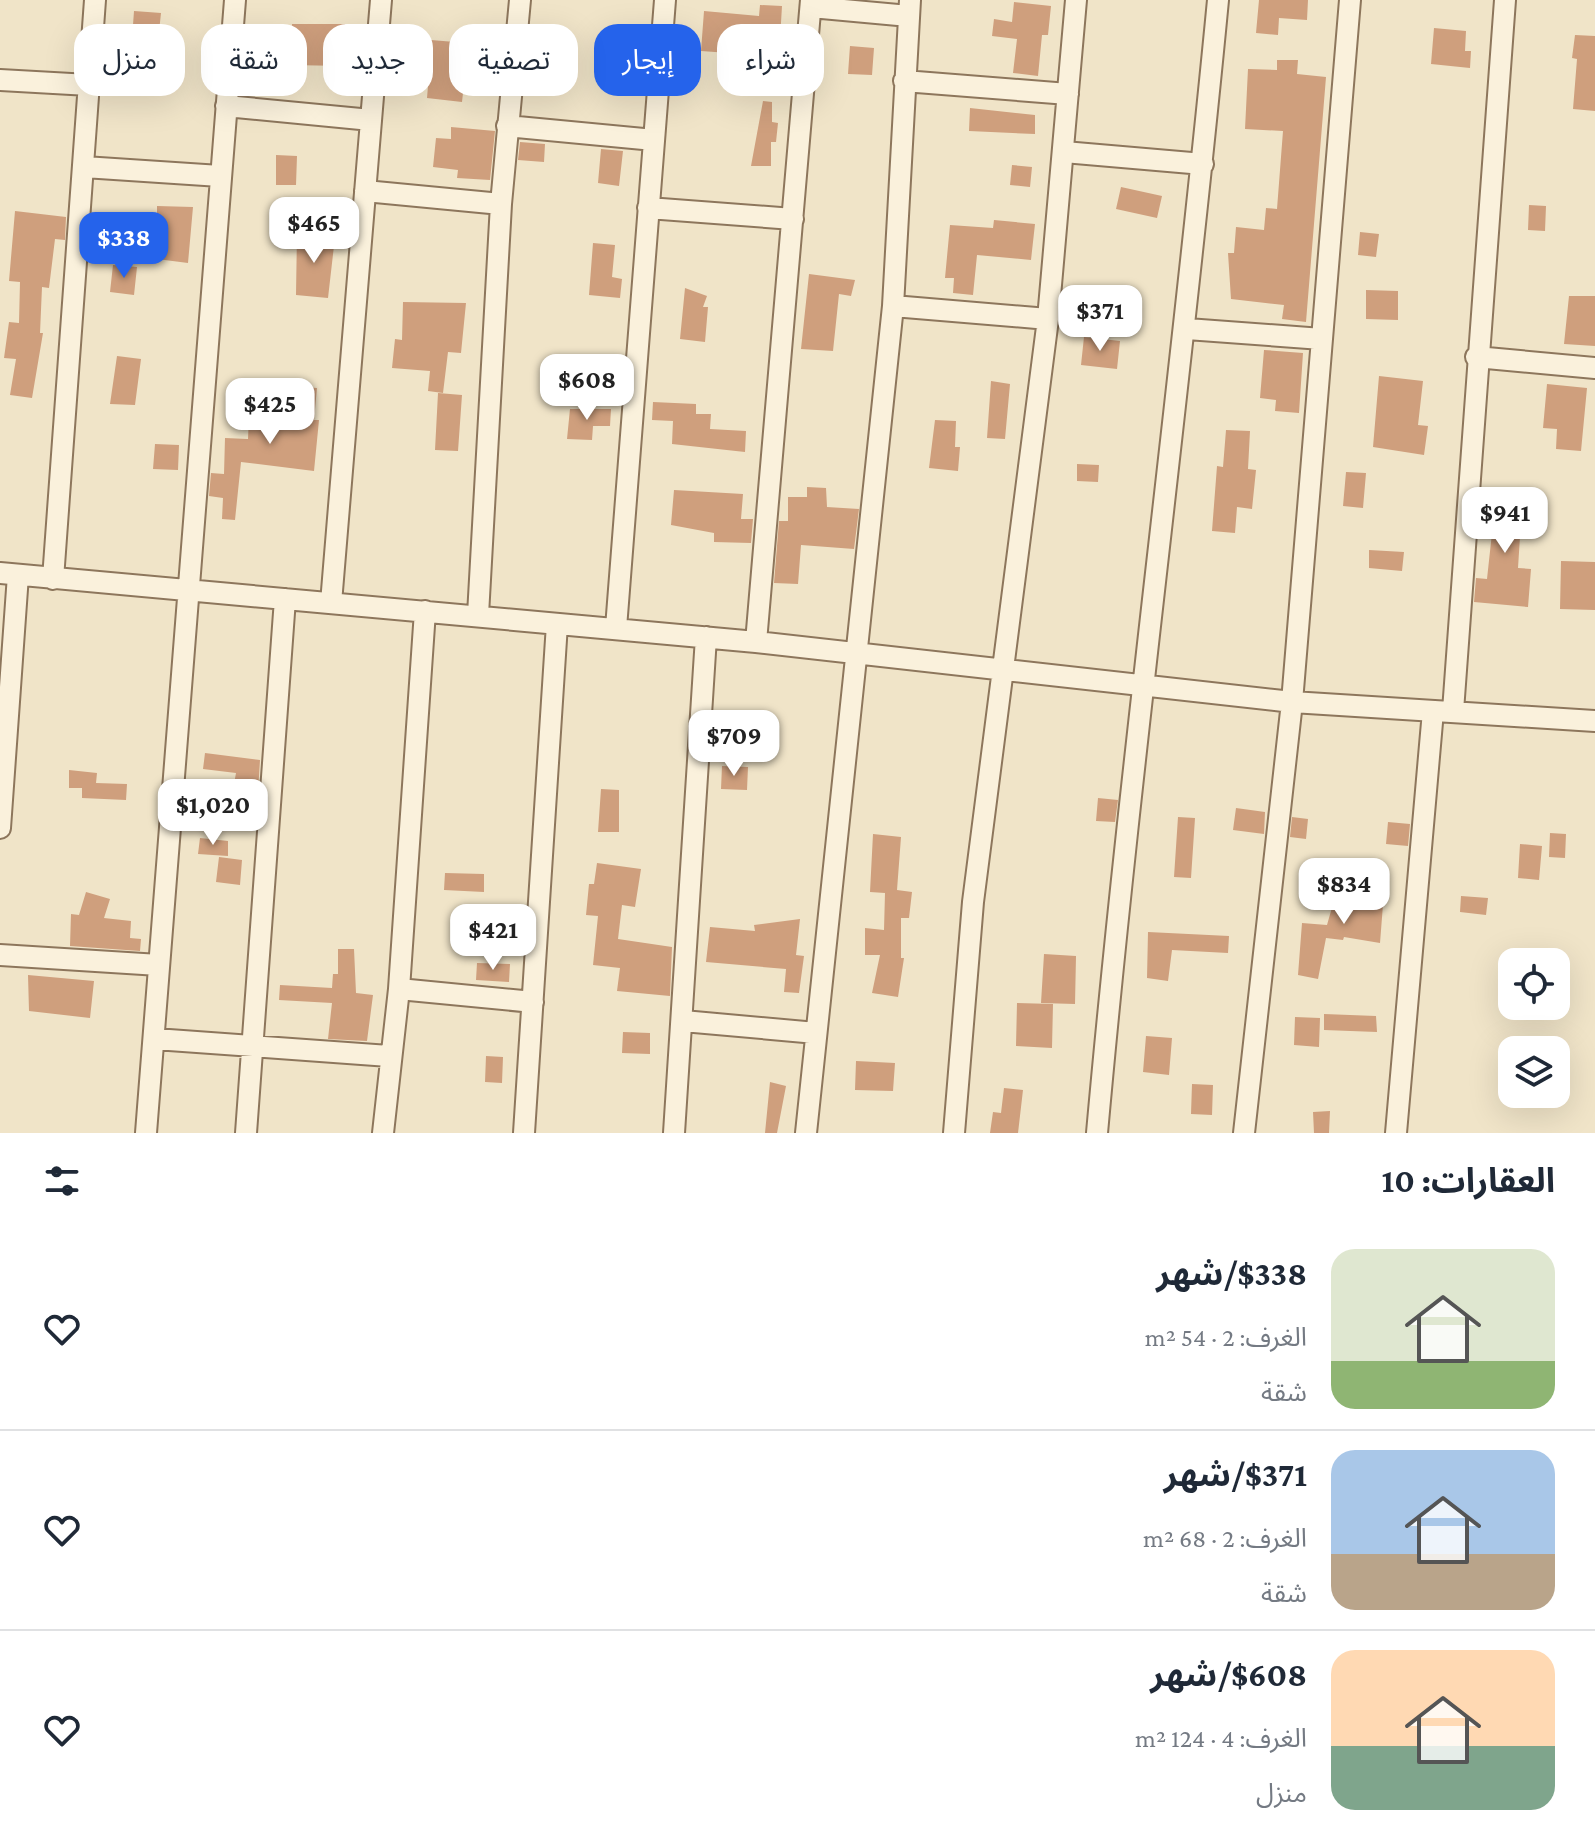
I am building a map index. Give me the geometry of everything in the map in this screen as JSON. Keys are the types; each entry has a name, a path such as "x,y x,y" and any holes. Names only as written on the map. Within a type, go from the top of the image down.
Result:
{"street":[{"path":"93,24 95,0"},
{"path":"146,1133 235,0"},
{"path":"331,603 381,0"},
{"path":"478,615 501,204 520,0"},
{"path":"616,628 665,0"},
{"path":"954,1133 973,902 1048,319 1076,0"},
{"path":"1097,1133 1117,917 1187,329 1218,0"},
{"path":"1244,1133 1292,702 1350,0"},
{"path":"1396,1133 1443,711 1505,0"},
{"path":"756,642 811,4 909,8 893,306 806,1133"},
{"path":"0,80 74,84"},
{"path":"904,81 1068,94"},
{"path":"53,579 88,96"},
{"path":"226,106 371,120"},
{"path":"507,126 654,140"},
{"path":"1064,152 1203,164"},
{"path":"84,167 220,176"},
{"path":"365,191 501,204"},
{"path":"648,208 793,219"},
{"path":"893,306 1048,319"},
{"path":"1187,329 1322,339"},
{"path":"1476,357 1595,368"},
{"path":"0,828 9,574 616,628 1292,702 1595,721"},
{"path":"246,1133 285,599"},
{"path":"383,1133 389,1056 399,989 425,611"},
{"path":"524,1133 557,624"},
{"path":"674,1133 706,637"},
{"path":"0,955 159,965"},
{"path":"399,989 533,1002"},
{"path":"683,1021 816,1033"},
{"path":"155,1039 389,1056"}],"building":[{"path":"1259,0 1308,0 1307,20 1279,18 1278,35 1256,33"},
{"path":"1014,2 1051,6 1048,35 1042,35 1038,76 1013,73 1017,39 992,36 994,19 1012,22"},
{"path":"760,5 782,6 781,24 717,24 717,52 701,51 704,11 759,16"},
{"path":"134,11 161,13 160,24 133,24"},
{"path":"307,24 323,24 323,66 307,65"},
{"path":"1434,28 1466,31 1465,51 1471,51 1470,68 1431,64"},
{"path":"1575,35 1595,36 1595,111 1573,109 1577,59 1572,58"},
{"path":"433,40 449,42 449,96 463,96 462,102 427,98 433,96"},
{"path":"850,46 874,48 872,75 848,74"},
{"path":"1277,60 1298,60 1297,74 1326,77 1306,322 1282,319 1284,305 1231,299 1228,253 1234,253 1236,227 1264,230 1266,208 1277,209 1283,131 1245,129 1248,69 1277,70"},
{"path":"763,101 772,102 772,122 778,123 776,142 771,142 771,166 751,166"},
{"path":"970,108 1035,115 1035,134 969,131"},
{"path":"451,127 495,131 490,180 457,178 458,170 433,167 436,138 451,139"},
{"path":"520,142 545,144 544,162 518,160"},
{"path":"601,149 623,151 619,186 598,183"},
{"path":"276,155 297,156 296,185 276,185"},
{"path":"1012,165 1032,167 1030,187 1010,185"},
{"path":"1121,187 1162,196 1157,218 1116,209"},
{"path":"1529,205 1546,206 1545,231 1528,230"},
{"path":"157,206 193,207 188,263 126,255 129,226 157,228"},
{"path":"15,211 66,217 65,240 55,239 49,288 42,287 40,333 43,333 32,398 10,395 16,359 4,358 9,322 19,323 20,282 9,281"},
{"path":"994,220 1035,224 1031,260 977,255 973,295 953,293 954,278 945,278 950,225 993,228"},
{"path":"1360,232 1379,234 1376,257 1358,255"},
{"path":"297,233 335,237 328,298 296,295"},
{"path":"593,243 615,245 612,277 622,279 620,298 589,295"},
{"path":"113,265 137,267 134,295 110,292"},
{"path":"809,274 855,280 851,296 839,294 833,351 801,349"},
{"path":"685,288 707,296 703,307 708,307 705,342 680,339"},
{"path":"1366,290 1398,291 1398,320 1366,319"},
{"path":"1569,296 1595,296 1595,346 1564,344"},
{"path":"403,302 466,303 461,353 448,352 443,393 428,391 430,371 392,368 395,339 402,340"},
{"path":"1084,337 1120,341 1117,369 1081,365"},
{"path":"1264,350 1303,353 1299,413 1275,411 1276,400 1260,398"},
{"path":"117,356 141,359 135,405 110,404"},
{"path":"1379,376 1423,381 1418,425 1428,426 1424,455 1373,447"},
{"path":"991,381 1010,384 1005,439 987,438"},
{"path":"1547,384 1587,388 1581,451 1556,449 1557,429 1543,428"},
{"path":"294,386 317,388 314,420 319,420 314,471 241,462 235,520 222,519 223,498 209,496 211,473 224,474 225,438 248,439 249,415 271,415 272,403 292,406"},
{"path":"438,393 462,395 458,451 435,450"},
{"path":"653,402 696,404 696,414 711,414 710,429 746,431 745,452 672,444 673,421 652,420"},
{"path":"570,409 611,409 610,426 593,426 592,440 567,439"},
{"path":"935,420 956,421 955,447 960,447 958,471 929,468"},
{"path":"1226,430 1250,431 1248,469 1256,470 1252,509 1237,507 1235,533 1212,531 1217,466 1223,467"},
{"path":"155,444 179,445 178,470 153,469"},
{"path":"1077,464 1099,465 1098,482 1077,481"},
{"path":"1346,472 1366,473 1363,508 1343,506"},
{"path":"807,487 826,488 827,507 859,509 854,549 801,545 798,584 774,583 779,521 788,521 788,497 807,497"},
{"path":"1497,487 1523,489 1518,568 1531,569 1528,607 1474,602 1476,578 1487,579"},
{"path":"674,490 743,494 741,519 753,519 751,543 714,542 714,533 671,525"},
{"path":"1369,550 1404,552 1402,571 1369,568"},
{"path":"1561,561 1595,562 1595,610 1560,609"},
{"path":"205,753 260,760 256,824 235,822 239,785 234,784 236,773 203,769"},
{"path":"722,766 748,767 747,790 721,789"},
{"path":"69,770 97,773 96,783 127,784 126,800 82,798 82,788 69,788"},
{"path":"601,789 619,790 619,832 598,832"},
{"path":"1098,798 1118,800 1115,822 1096,821"},
{"path":"1236,808 1265,812 1264,834 1233,830"},
{"path":"1178,817 1195,818 1191,878 1174,877"},
{"path":"1292,817 1308,819 1306,839 1290,837"},
{"path":"1388,822 1410,824 1408,846 1386,844"},
{"path":"1550,833 1566,834 1565,858 1549,857"},
{"path":"873,834 901,837 897,890 912,892 909,918 901,918 901,958 904,958 898,997 872,993 880,955 865,955 865,928 884,930 885,893 870,892"},
{"path":"200,838 228,841 228,856 198,854"},
{"path":"1520,844 1542,846 1539,880 1518,878"},
{"path":"219,857 242,860 240,885 216,882"},
{"path":"597,863 641,869 635,907 622,905 618,939 672,947 670,996 617,991 620,968 593,965 598,916 586,915 589,884 594,884"},
{"path":"445,873 484,874 484,892 444,890"},
{"path":"1361,876 1385,879 1380,943 1344,937 1343,940 1326,938 1318,979 1298,975 1302,923 1327,925 1333,904 1358,907"},
{"path":"86,892 110,899 104,918 131,921 130,938 141,939 140,951 70,946 71,914 79,915"},
{"path":"1461,896 1488,898 1486,915 1460,912"},
{"path":"800,919 796,955 804,956 799,993 784,992 786,969 706,962 710,927 755,931 754,925"},
{"path":"1148,932 1229,936 1228,953 1172,950 1168,981 1147,978"},
{"path":"338,949 354,949 356,993 373,995 367,1041 328,1039 332,1003 279,1000 280,985 332,988 333,974 338,974"},
{"path":"1044,954 1076,956 1075,1004 1041,1003"},
{"path":"477,963 510,964 509,982 476,980"},
{"path":"28,975 94,981 90,1018 29,1011"},
{"path":"1017,1003 1053,1004 1052,1048 1016,1046"},
{"path":"1324,1014 1376,1016 1377,1032 1324,1030"},
{"path":"1295,1017 1320,1018 1319,1047 1294,1045"},
{"path":"623,1032 650,1033 650,1054 622,1053"},
{"path":"1146,1036 1172,1038 1169,1075 1143,1072"},
{"path":"486,1056 503,1057 502,1083 485,1082"},
{"path":"856,1061 895,1063 893,1091 855,1090"},
{"path":"770,1082 786,1086 777,1133 765,1133"},
{"path":"1192,1084 1213,1085 1212,1115 1191,1114"},
{"path":"1004,1088 1023,1090 1018,1133 990,1133 993,1112 1001,1113"},
{"path":"1330,1111 1329,1133 1314,1133 1313,1112"}]}
